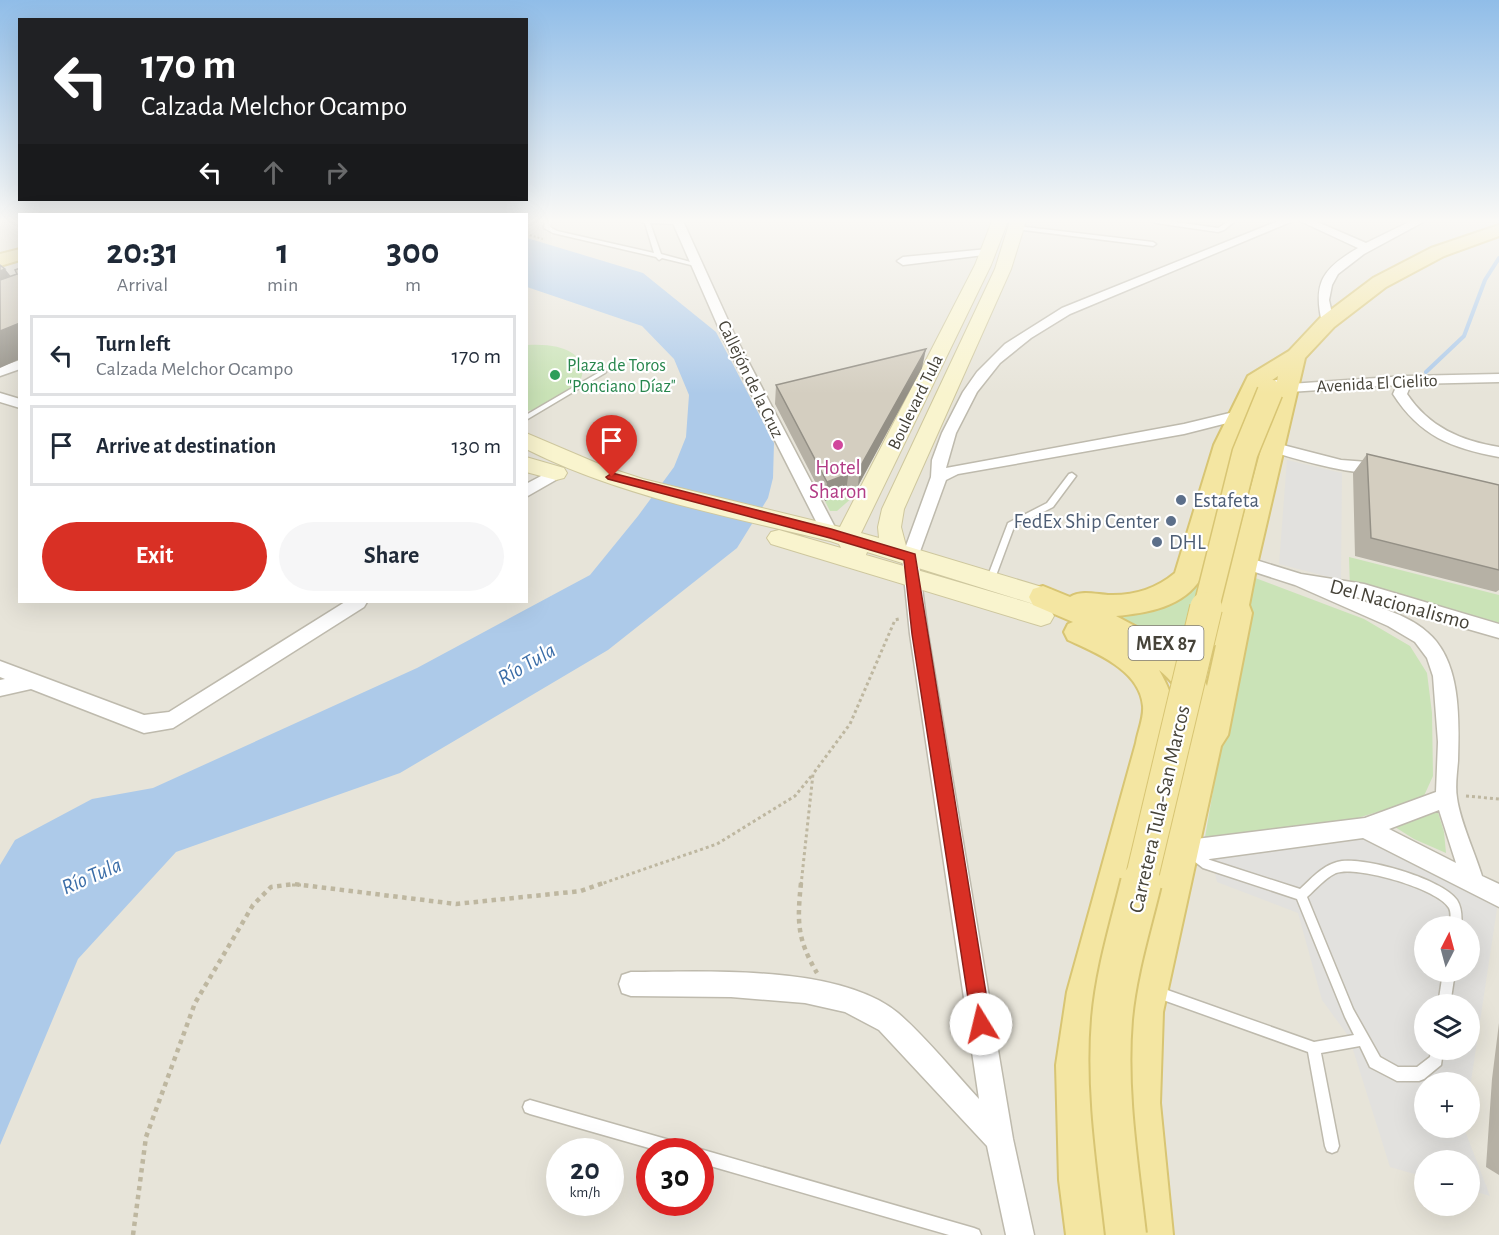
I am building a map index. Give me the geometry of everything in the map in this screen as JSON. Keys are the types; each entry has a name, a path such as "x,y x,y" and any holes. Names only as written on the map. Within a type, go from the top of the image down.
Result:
{"main road":[{"name":"Boulevard Tula","path":"975,279 876,481 863,501 851,542 877,540 888,523 999,279"},
{"path":"1273,386 1295,356 1328,323 1363,294 1386,279"},
{"name":"MEX 87","path":"1042,606 1111,606 1146,602 1162,597 1187,578 1226,445 1238,416 1273,386 1295,356"},
{"name":"MEX 87","path":"1142,640 1183,644 1195,642 1220,628 1229,618 1235,603 1243,563 1275,448 1273,386"},
{"name":"Carretera Tula-San Marcos","path":"1126,1235 1109,1071 1111,1024 1116,987 1233,495 1245,453 1273,386"},
{"path":"528,427 542,434 562,466"},
{"path":"528,441 562,466"},
{"path":"528,457 562,466 628,500 851,542 901,564 990,581 1042,606 1107,644 1138,667 1150,682 1158,705 1152,743 1086,992 1076,1065 1081,1180 1089,1235"},
{"path":"528,464 562,466"},
{"path":"888,523 891,543 901,564"},
{"path":"771,527 1107,623 1142,640 1175,665 1185,677 1203,709 1207,723 1184,851 1143,1011 1138,1103 1150,1235"},
{"path":"1202,755 1214,734 1238,613 1235,603"},
{"path":"1152,743 1169,739 1180,742 1191,753 1202,755"}],"street":[{"name":"Callejón de la Cruz","path":"702,279 756,393 851,542"},
{"path":"1020,1235 999,1139 917,613 901,564 939,477 937,464 956,417 976,379 1019,340 1066,311 1146,279"},
{"path":"1328,323 1323,299 1330,279"},
{"path":"0,372 18,365"},
{"path":"955,375 976,379"},
{"name":"Avenida El Cielito","path":"1273,386 1499,378"},
{"path":"1406,380 1400,394 1407,406 1424,425 1466,446 1499,452"},
{"path":"0,398 18,403"},
{"path":"939,477 955,470 1184,429 1238,416"},
{"path":"1275,448 1341,465 1398,469"},
{"path":"528,491 562,466"},
{"path":"1201,534 1211,552 1301,580 1394,621 1421,637 1435,655 1443,676 1448,742 1446,798 1473,882"},
{"name":"Del Nacionalismo","path":"1301,580 1364,591 1499,631"},
{"path":"0,669 144,724 173,720 356,603"},
{"path":"0,688 33,681"},
{"path":"1184,851 1365,828 1446,798"},
{"path":"1365,828 1413,855 1499,896"},
{"path":"632,984 769,987 830,995 865,1008 888,1021 999,1139"}],"lane":[{"path":"528,417 603,372"},
{"path":"990,581 1011,525 1050,505 1072,476"},
{"path":"1184,851 1207,864 1301,895 1349,1013 1375,1062 1397,1074 1419,1074 1436,1060"},
{"path":"1301,895 1336,867 1354,865 1387,871 1442,894 1453,904 1457,916"},
{"path":"1148,990 1314,1048 1364,1039"},
{"path":"1314,1048 1332,1146"},
{"path":"530,1107 638,1138"},
{"path":"714,1160 974,1235"}],"path":[{"path":"133,1235 146,1137 195,1003 253,905 271,887 294,884 456,904 581,891 717,844 795,796 850,724 895,620 917,613"},
{"path":"813,774 798,912 803,949 830,995"},
{"path":"1446,798 1476,795 1499,799"}],"shaded area":[{"path":"0,279 18,279 18,603 528,603 528,279 1499,279 1499,1235 0,1235"},
{"path":"1287,460 1342,473 1341,580 1279,564"},
{"path":"1364,836 1498,902 1480,1022 1480,994 1414,994 1414,1060 1474,1060 1472,1072 1414,1072 1414,1138 1468,1138 1472,1150 1414,1150 1414,1174 1390,1167 1349,1037 1322,1000 1298,913 1217,882 1214,870 1216,855"},
{"path":"1480,1170 1490,1196 1480,1193"}],"green space":[{"name":"Plaza de Toros \"Ponciano Díaz\"","path":"528,345 553,346 570,352 580,361 582,372 578,384 567,395 550,405 528,411"},
{"path":"858,486 854,496 837,511 830,511 825,501 846,493 847,487"},
{"path":"1206,556 1234,564 1225,605 1208,626 1171,637 1152,637 1094,612 1128,612"},
{"path":"1349,557 1499,595 1499,629 1350,589"},
{"path":"1250,576 1364,619 1410,646 1427,673 1432,713 1433,776 1423,798 1351,820 1204,843"},
{"path":"1437,809 1444,832 1446,853 1414,839 1387,822"}],"water":[{"name":"Río Tula","path":"528,279 650,279 716,332 774,443 773,478 768,498 737,548 608,650 400,773 176,852 78,959 0,1145 0,865 15,840 92,799 153,788 417,668 590,575 674,467 686,437 689,395 674,359 642,326 528,287"}],"building":[{"path":"18,279 18,324 0,331 0,280"},
{"name":"Hotel Sharon","path":"926,349 860,467 849,468 848,474 827,482 776,385"},
{"path":"1367,454 1499,485 1499,570 1371,538"}],"waterway":[{"path":"1426,372 1464,336 1486,279"}],"place":[{"name":"Plaza de Toros \"Ponciano Díaz\"","path":"555,375"},
{"name":"Hotel Sharon","path":"838,445"},
{"name":"Estafeta","path":"1181,500"},
{"name":"FedEx Ship Center","path":"1171,521"},
{"name":"DHL","path":"1157,542"}],"route":[{"path":"612,477 831,533 910,557 919,634 981,1024"}]}
